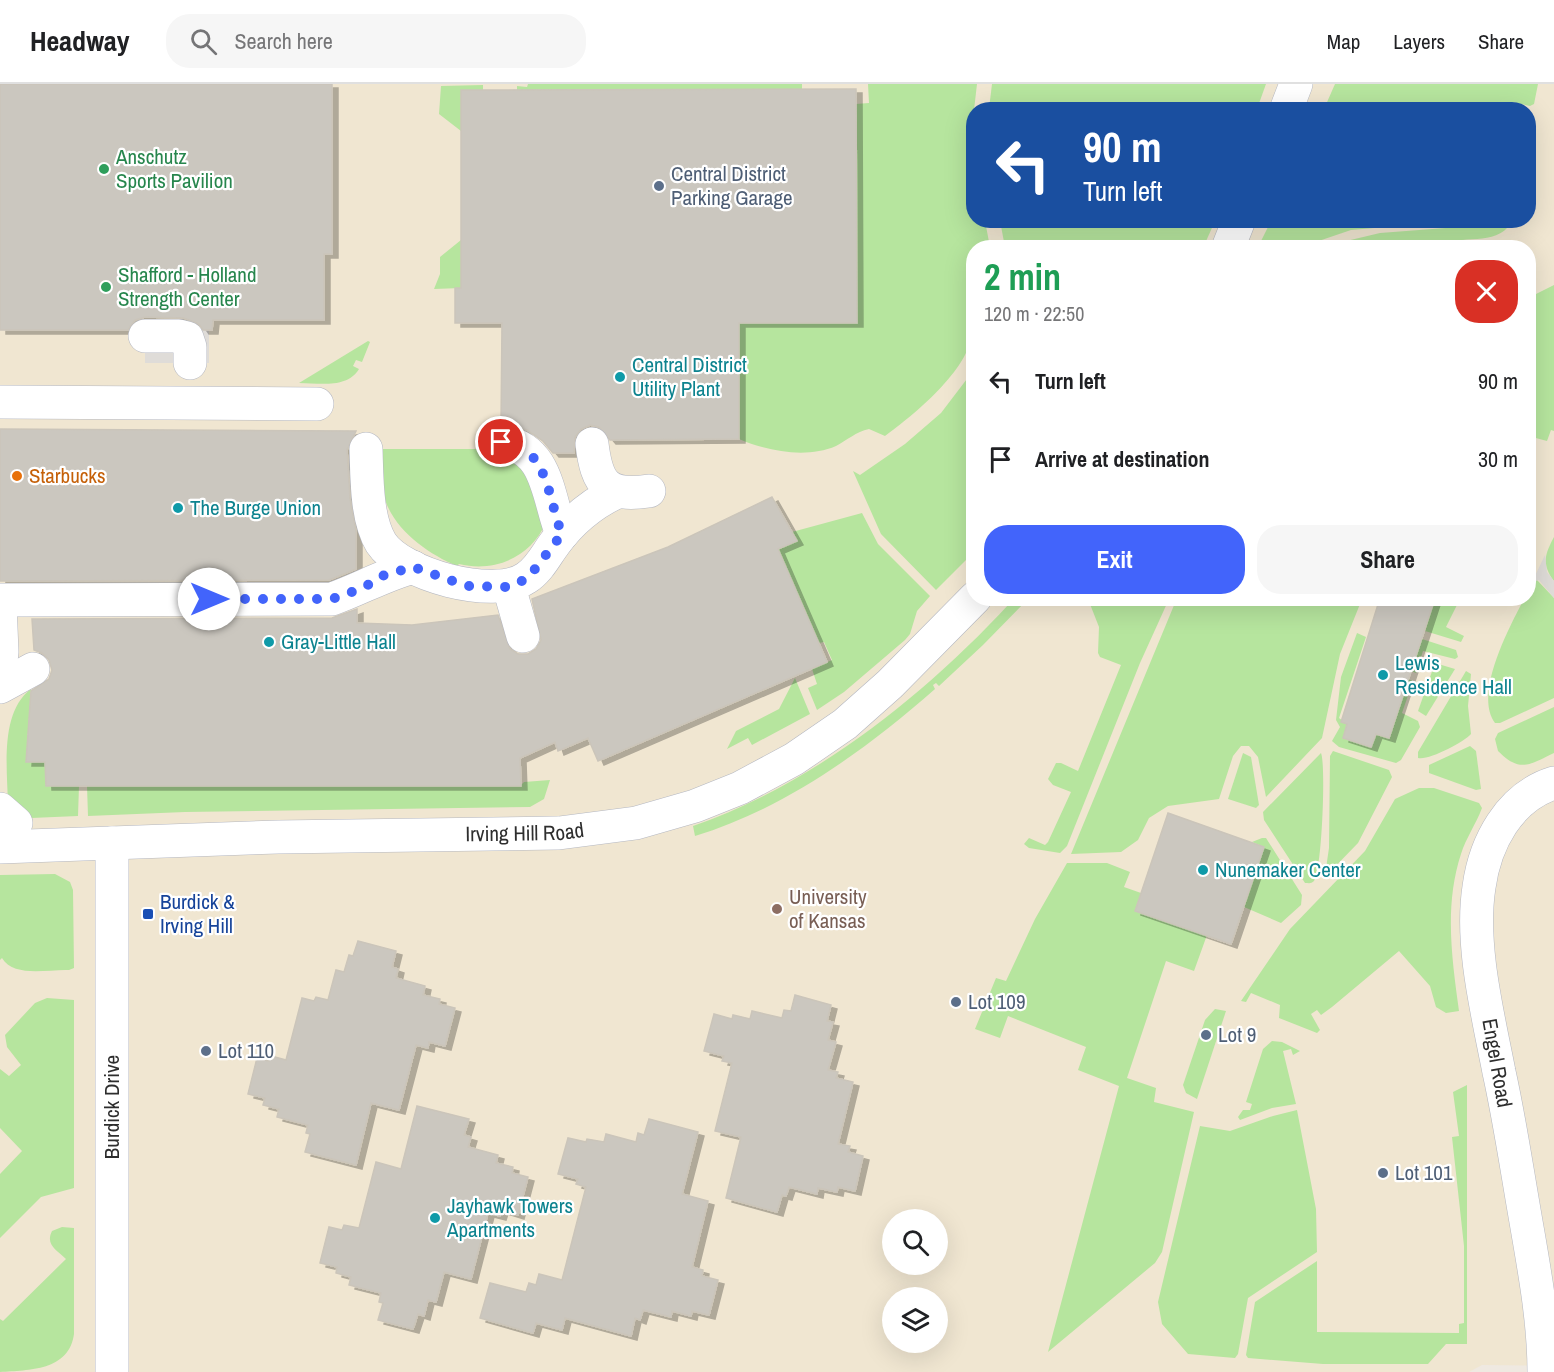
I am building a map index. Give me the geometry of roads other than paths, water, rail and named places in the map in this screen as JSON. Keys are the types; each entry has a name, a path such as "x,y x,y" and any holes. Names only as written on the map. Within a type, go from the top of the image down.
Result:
{"street":[{"path":"1289,102 1296,84"},
{"path":"145,336 187,338 190,346 190,382"},
{"path":"0,402 190,382 233,403 317,404"},
{"path":"233,403 276,386"},
{"path":"501,442 521,448 541,468 547,479 553,511 562,534"},
{"path":"0,670 2,652 0,602 230,612 332,599 363,588 375,563 366,449"},
{"path":"375,563 394,556 413,567 467,586 509,587 528,578 562,534 586,509 602,469 649,491"},
{"path":"509,587 523,636"},
{"name":"Irving Hill Road","path":"5,826 112,843 559,833 597,830 659,817 696,806 741,788 794,759 845,724 890,684 967,606"},
{"path":"0,687 33,669"},
{"name":"Engel Road","path":"1544,1372 1544,1352 1531,1251 1483,974 1478,933 1478,906 1479,887 1490,844 1502,823 1516,806 1544,786 1554,783"},
{"name":"Burdick Drive","path":"112,843 112,1372"}],"place":[{"name":"Anschutz Sports Pavilion","path":"104,169"},
{"name":"Central District Parking Garage","path":"659,186"},
{"name":"Shafford - Holland Strength Center","path":"106,287"},
{"name":"Central District Utility Plant","path":"620,377"},
{"name":"Starbucks","path":"17,476"},
{"name":"The Burge Union","path":"178,508"},
{"name":"Gray-Little Hall","path":"269,642"},
{"name":"Lewis Residence Hall","path":"1383,675"},
{"name":"Nunemaker Center","path":"1203,870"},
{"name":"University of Kansas","path":"777,909"},
{"name":"Burdick & Irving Hill","path":"148,914"},
{"name":"Lot 109","path":"956,1002"},
{"name":"Lot 9","path":"1206,1035"},
{"name":"Lot 110","path":"206,1051"},
{"name":"Lot 101","path":"1383,1173"},
{"name":"Jayhawk Towers Apartments","path":"435,1218"}]}
